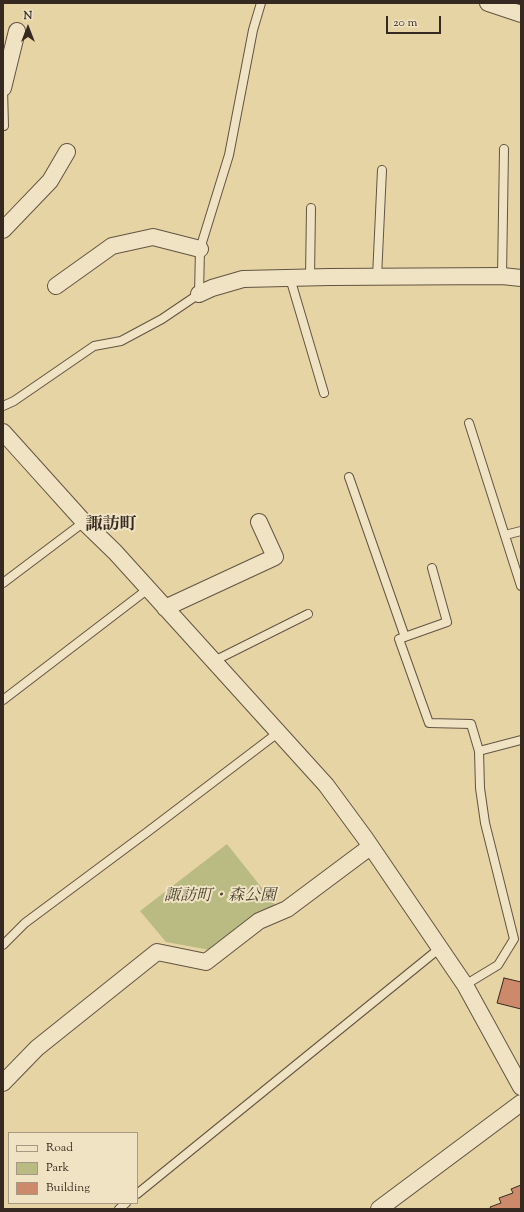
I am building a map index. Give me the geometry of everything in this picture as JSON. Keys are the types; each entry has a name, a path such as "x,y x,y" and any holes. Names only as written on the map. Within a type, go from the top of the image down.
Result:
{"street":[{"path":"488,3 521,14"},
{"path":"3,89 17,31"},
{"path":"3,230 50,181 67,152"},
{"path":"56,286 112,246 153,237 200,249"},
{"path":"199,294 212,288 243,279 310,277 502,276 521,278"},
{"path":"3,432 84,522 115,552 326,785 465,985 521,1087"},
{"path":"165,608 275,557 259,522"},
{"path":"3,1083 37,1048 157,952 206,962 259,921 287,909 370,847"},
{"path":"379,1209 521,1103"}],"lane":[{"path":"3,406 14,401 94,346 121,342 162,319 199,294 200,249 229,155 253,30 261,3"},
{"path":"3,89 4,126"},
{"path":"502,276 504,149"},
{"path":"377,277 382,170"},
{"path":"310,277 311,208"},
{"path":"290,278 324,393"},
{"path":"469,423 521,586"},
{"path":"349,477 405,637"},
{"path":"3,584 84,522"},
{"path":"505,535 521,531"},
{"path":"432,568 448,622 399,639 429,723 471,724 479,751 480,788 484,823 514,939 498,965 465,985"},
{"path":"3,700 148,589"},
{"path":"214,661 308,614"},
{"path":"3,945 25,923 279,732"},
{"path":"479,751 521,740"},
{"path":"138,1193 440,948"}],"green space":[{"name":"諏訪町・森公園","path":"227,844 277,907 210,950 166,942 140,911"}],"building":[{"path":"504,978 521,982 521,1009 497,1003"},
{"path":"521,1185 521,1209 491,1209 490,1207 501,1203 499,1198 513,1193 511,1189"}],"district":[{"name":"諏訪町","path":"111,526"}]}
